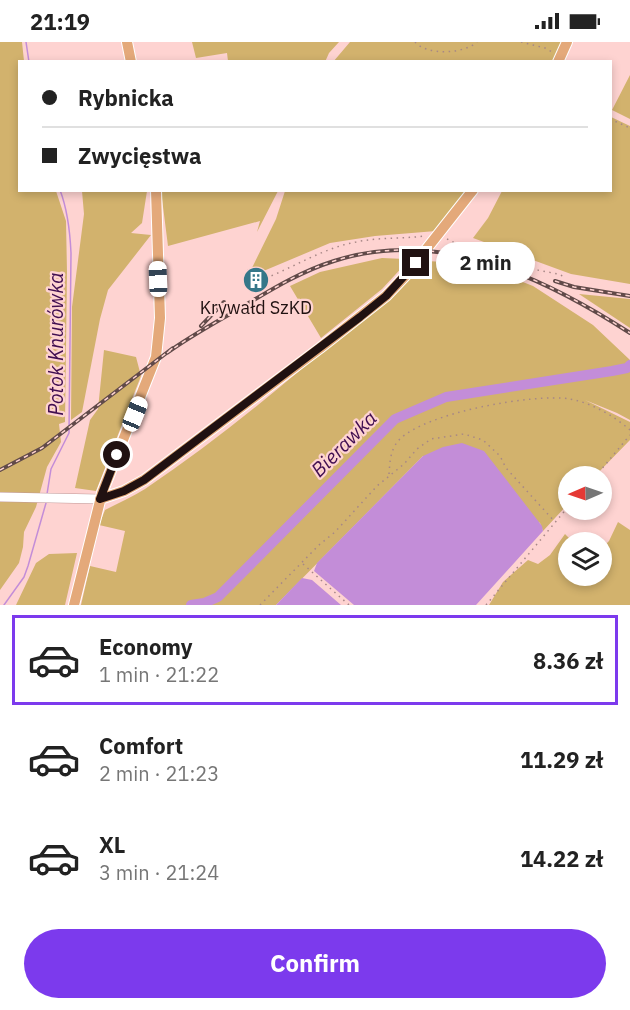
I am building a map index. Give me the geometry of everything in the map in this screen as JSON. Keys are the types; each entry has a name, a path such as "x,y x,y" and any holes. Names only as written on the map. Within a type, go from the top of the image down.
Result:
{"main road":[{"path":"127,42 131,60"},
{"path":"559,60 567,42"},
{"path":"74,605 100,499 152,372 158,349 156,192"},
{"path":"100,499 124,491 144,480 386,296 406,275 471,192"}],"street":[{"path":"0,497 100,499"}],"path":[{"path":"415,42 424,48 448,51 467,48 477,42"},
{"path":"521,42 545,48 559,60"},
{"path":"612,120 630,128"},
{"path":"266,278 320,253 355,242 438,234 461,246 487,252 566,278"},
{"path":"389,476 392,450 405,435 448,415 490,406 566,398 594,407 621,422 630,430"},
{"path":"260,605 389,476 417,449 431,440 464,434 477,437 492,446 506,468 555,522"},
{"path":"604,466 630,435"},
{"path":"486,605 558,519"},
{"path":"303,563 349,605"}],"shaded area":[{"path":"0,42 22,42 24,60 18,60 18,192 56,192 66,221 65,422 59,424 61,442 47,467 36,507 24,532 19,563 0,590"},
{"path":"192,42 339,42 326,60 228,60 227,53 196,58"},
{"path":"350,42 564,42 555,60 335,60"},
{"path":"630,75 630,119 612,110"},
{"path":"612,117 630,126 630,284 571,274 473,238 488,218 501,192 612,192"},
{"path":"82,192 147,192 142,223 131,233 151,235 108,290 82,412 71,420 72,307 84,214"},
{"path":"161,192 277,192 257,232 260,221 168,246"},
{"path":"285,192 469,192 436,231 375,236 330,243 247,278 276,219"},
{"path":"382,258 408,261 382,289 321,338 290,286 320,272"},
{"path":"427,261 477,264 533,286 593,325 630,360 630,420 585,400 630,422 630,440 605,466 558,466 558,515 543,531 540,523 423,456 276,605 81,605 90,566 116,572 125,531 99,525 105,510 145,489 182,463 289,380"},
{"path":"579,294 630,299 630,328"},
{"path":"104,350 136,357 141,376 96,491 75,488 90,420 98,409"},
{"path":"462,443 484,451 542,526 543,531 476,605 354,605 314,571 317,563 423,456 443,447"},
{"path":"618,522 630,530 630,605 489,605 503,582 528,560 538,564 550,555 558,544 558,586 612,586 612,535"},
{"path":"77,553 65,605 16,605 36,563 49,554"},
{"path":"302,578 312,580 341,605 276,605"}],"waterway":[{"name":"Potok Knurówka","path":"26,42 29,60"},
{"name":"Potok Knurówka","path":"47,494 51,469 69,433 71,253 68,221 61,192"},
{"name":"Bierawka","path":"191,605 218,597 395,419 446,397 612,371 627,368 630,365"},
{"name":"Potok Knurówka","path":"4,605 24,577 46,503"}],"railway":[{"path":"167,353 284,282 309,271 334,261 374,252 413,250 451,254 489,263 526,277 562,293 630,333"},
{"path":"555,281 574,287 630,296"},
{"path":"201,326 224,302"},
{"path":"0,470 42,448 173,348"}],"place":[{"name":"Krywałd SzKD","path":"256,280"}],"route":[{"path":"117,455 100,499 130,489 144,480 268,388 386,296 416,263"}]}
